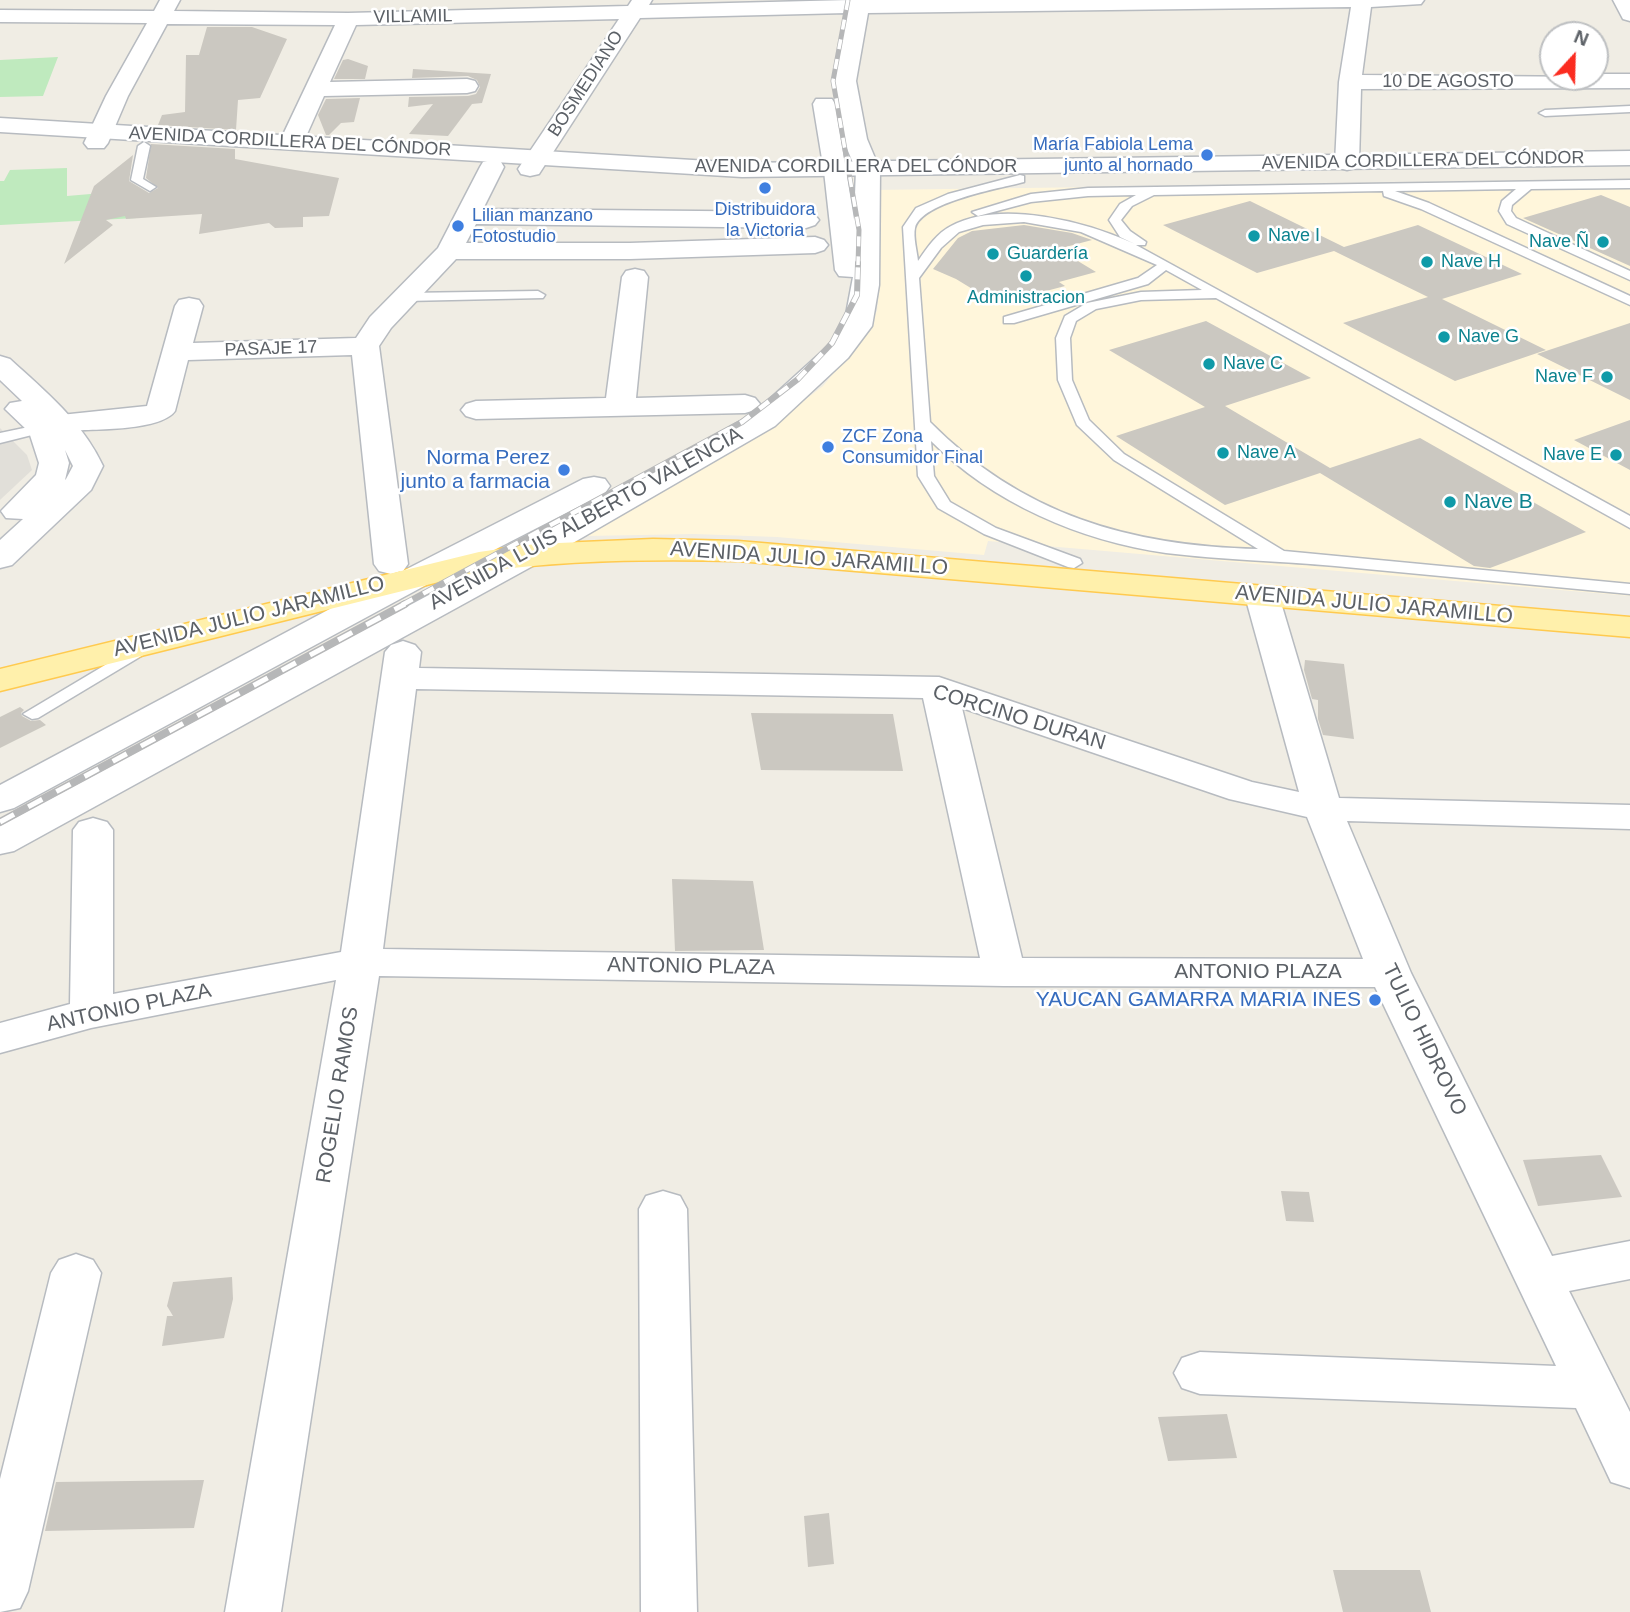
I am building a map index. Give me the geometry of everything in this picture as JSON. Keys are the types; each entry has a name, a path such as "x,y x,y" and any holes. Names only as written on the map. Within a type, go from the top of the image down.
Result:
{"main road":[{"name":"AVENIDA JULIO JARAMILLO","path":"541,547 694,534 777,537 1074,563 1629,593"},
{"name":"AVENIDA JULIO JARAMILLO","path":"0,680 155,640 405,586 480,547 738,551 1630,627"},
{"name":"AVENIDA JULIO JARAMILLO","path":"0,661 405,586"}],"street":[{"name":"VILLAMIL","path":"0,16 164,9 348,19 637,7 1414,0"},
{"path":"1623,0 1630,15"},
{"path":"1347,163 1350,82 1362,1"},
{"path":"830,31 848,4"},
{"name":"AVENIDA LUIS ALBERTO VALENCIA","path":"0,800 405,586 541,547 764,420 838,352 858,326 866,285 869,176 855,139 845,81 848,4"},
{"name":"BOSMEDIANO","path":"534,163 637,7"},
{"path":"98,137 164,9"},
{"path":"292,141 348,19"},
{"name":"AVENIDA LUIS ALBERTO VALENCIA","path":"480,547 745,404 785,379 820,345 850,285 820,79"},
{"name":"10 DE AGOSTO","path":"1350,82 1630,81"},
{"path":"317,89 467,86"},
{"name":"AVENIDA CORDILLERA DEL CÓNDOR","path":"0,125 98,137 144,146 492,167 534,163"},
{"name":"AVENIDA CORDILLERA DEL CÓNDOR","path":"0,137 292,141 733,181 836,176 1020,179 1527,179 1630,172"},
{"name":"AVENIDA CORDILLERA DEL CÓNDOR","path":"869,176 1630,158"},
{"path":"365,346 380,323 449,251 492,167"},
{"path":"467,216 806,220"},
{"path":"449,251 631,251 815,245"},
{"path":"620,407 635,277"},
{"path":"52,425 149,416 160,411 189,306"},
{"name":"PASAJE 17","path":"176,352 365,346"},
{"name":"ROGELIO RAMOS","path":"253,1612 360,962 399,678 405,586 365,346"},
{"path":"0,365 52,425 54,463 51,478 0,526"},
{"path":"0,392 52,425 81,449 88,466 80,483 0,558"},
{"path":"476,410 745,404"},
{"name":"AVENIDA LUIS ALBERTO VALENCIA","path":"0,842 405,586"},
{"name":"TULIO HIDROVO","path":"1262,596 1323,809 1390,973 1630,1466"},
{"name":"CORCINO DURAN","path":"399,678 939,688 1242,791 1323,809 1630,817"},
{"path":"939,688 1004,972"},
{"path":"91,1013 93,830"},
{"name":"ANTONIO PLAZA","path":"0,1038 91,1013 360,962 1004,972 1390,973"},
{"path":"663,1209 670,1612"},
{"path":"1538,1278 1630,1260"},
{"path":"0,1591 76,1273"},
{"path":"1200,1373 1592,1388"}],"lane":[{"path":"1545,113 1630,109"},
{"path":"144,146 137,180 150,187"},
{"path":"1020,179 952,197 920,211 909,227 926,476 944,505 990,531 1074,563"},
{"path":"1527,179 1506,204 1505,211 1511,221 1630,275"},
{"path":"912,279 936,245 976,212 1031,198 1088,192 1452,187 1527,179 1630,184"},
{"path":"1353,188 1396,195 1425,206 1630,301"},
{"path":"1167,190 1134,199 1120,208 1115,220 1125,234 1630,508"},
{"path":"954,229 987,220 1019,218 1068,223 1104,234 1165,264 1214,294 1630,523"},
{"path":"1009,320 1143,281 1153,276 1165,264"},
{"path":"1214,294 1141,296 1092,306 1070,319 1063,338 1065,380 1082,422 1119,457 1280,556"},
{"path":"406,297 538,295"},
{"path":"922,423 943,448 990,484 1041,510 1125,540 1199,552 1280,556 1629,593"},
{"path":"0,438 52,425"},
{"path":"32,714 155,640"}],"shaded area":[{"path":"1630,180 1630,596 988,541 984,555 777,537 694,534 586,536 597,524 783,417 823,386 854,348 877,311 880,280 871,190"},
{"path":"0,428 27,455 32,470 0,500"}],"green space":[{"path":"58,57 43,96 0,97 0,60"},
{"path":"67,168 67,196 114,192 137,218 0,225 0,181 4,181 10,170"}],"building":[{"path":"207,27 252,27 287,39 260,98 238,100 236,130 158,125 162,115 185,112 186,55 199,55"},
{"path":"348,59 368,66 365,79 334,79 343,60"},
{"path":"413,69 491,74 482,103 472,104 448,136 409,134 433,104 408,107 409,97 468,96 476,94 480,87 477,80 468,76 412,78"},
{"path":"360,98 354,122 341,123 326,135 318,115 326,99"},
{"path":"151,144 235,149 235,159 339,178 329,216 303,217 303,227 275,228 269,223 199,234 202,214 126,219 125,216 106,220 113,225 64,264 94,186 133,155 129,181 149,193 158,188 146,178"},
{"name":"Nave Ñ","path":"1601,195 1630,207 1630,266 1523,218"},
{"path":"1250,201 1344,247 1418,225 1522,274 1442,299 1546,350 1455,381 1343,323 1428,297 1334,251 1257,273 1163,225"},
{"path":"1024,225 1072,233 1092,240 1058,249 1096,272 1059,282 1065,286 997,304 956,279 933,269 958,238 972,231"},
{"path":"1206,321 1311,378 1225,406 1330,468 1420,438 1586,532 1490,568 1474,566 1320,473 1225,505 1116,436 1205,407 1109,350"},
{"name":"Nave F","path":"1630,323 1630,400 1537,354"},
{"name":"Nave E","path":"1630,420 1630,470 1574,440"},
{"path":"1305,660 1344,664 1354,739 1323,735 1318,719 1318,700 1312,699 1304,670"},
{"path":"20,707 24,710 22,716 31,721 40,720 46,725 0,748 0,717"},
{"path":"751,713 893,714 903,771 761,770"},
{"path":"672,879 753,881 764,950 675,951"},
{"path":"1601,1155 1622,1197 1538,1206 1523,1160"},
{"path":"1281,1191 1309,1192 1314,1222 1286,1221"},
{"path":"232,1277 233,1299 224,1338 162,1346 167,1316 173,1316 167,1306 173,1282"},
{"path":"1227,1414 1237,1458 1168,1461 1158,1417"},
{"path":"204,1480 194,1528 45,1531 56,1482"},
{"path":"829,1513 834,1564 808,1567 804,1516"},
{"path":"1333,1570 1420,1570 1431,1612 1343,1612"}],"railway":[{"path":"848,0 833,81 859,230 858,265"},
{"path":"402,605 742,422 798,379 832,343 857,295 858,263"},
{"path":"0,822 405,604"}],"place":[{"name":"María Fabiola Lema junto al hornado","path":"1207,155"},
{"name":"Distribuidora la Victoria","path":"765,188"},
{"name":"Lilian manzano Fotostudio","path":"458,226"},
{"name":"Nave I","path":"1254,236"},
{"name":"Nave Ñ","path":"1603,242"},
{"name":"Guardería","path":"993,254"},
{"name":"Nave H","path":"1427,262"},
{"name":"Administracion","path":"1026,276"},
{"name":"Nave G","path":"1444,337"},
{"name":"Nave C","path":"1209,364"},
{"name":"Nave F","path":"1607,377"},
{"name":"ZCF Zona Consumidor Final","path":"828,447"},
{"name":"Nave A","path":"1223,453"},
{"name":"Nave E","path":"1616,455"},
{"name":"Norma Perez junto a farmacia","path":"564,470"},
{"name":"Nave B","path":"1450,502"},
{"name":"YAUCAN GAMARRA MARIA INES","path":"1375,1000"}]}
